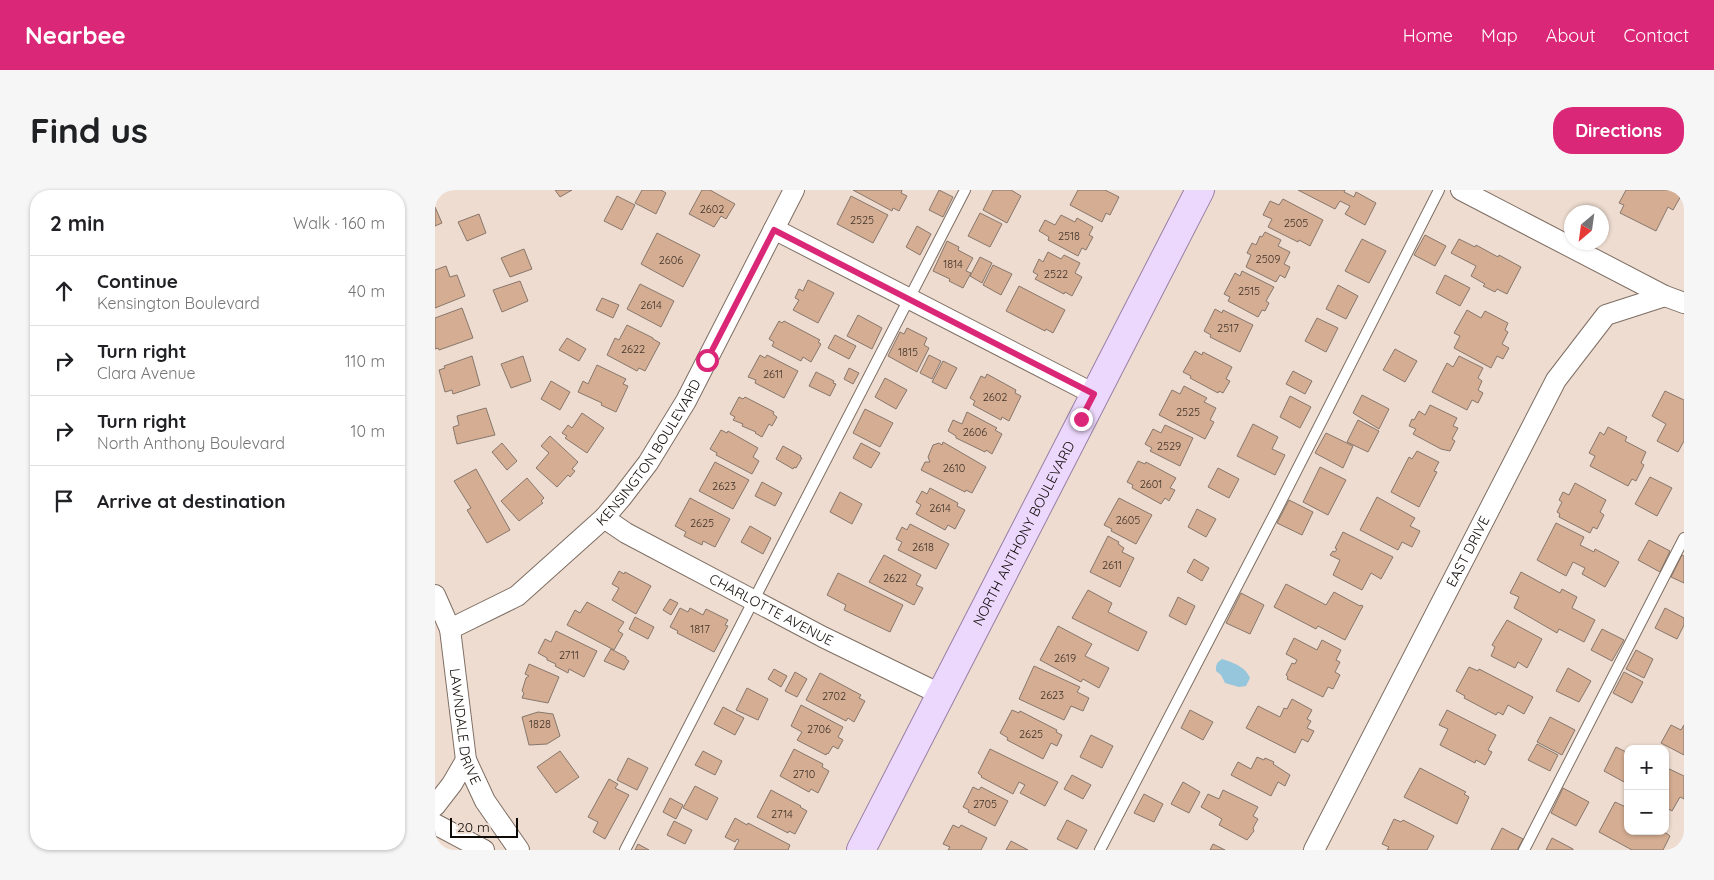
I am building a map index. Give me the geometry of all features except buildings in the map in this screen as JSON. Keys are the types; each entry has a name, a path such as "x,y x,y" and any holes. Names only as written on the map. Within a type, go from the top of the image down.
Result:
{"main road":[{"name":"NORTH ANTHONY BOULEVARD","path":"861,850 1200,190"}],"street":[{"name":"KENSINGTON BOULEVARD","path":"442,626 517,596 604,518 648,463 681,409 794,190"},
{"path":"1461,190 1665,296 1684,303"},
{"path":"774,230 1094,394"},
{"name":"EAST DRIVE","path":"1314,850 1556,380 1606,315 1665,296"},
{"name":"CHARLOTTE AVENUE","path":"604,518 625,533 823,637 942,695"},
{"name":"LAWNDALE DRIVE","path":"435,595 466,760 485,801 519,850"},
{"path":"435,806 452,784 466,760"},
{"path":"435,824 484,850"}],"lane":[{"path":"625,850 965,190"},
{"path":"1101,850 1439,190"},
{"path":"1524,850 1684,538"}],"water":[{"path":"1222,659 1234,663 1248,674 1250,678 1246,686 1239,687 1225,683 1221,675 1216,671 1217,664"}],"route":[{"path":"707,360 774,230 1094,394 1081,419"}]}
